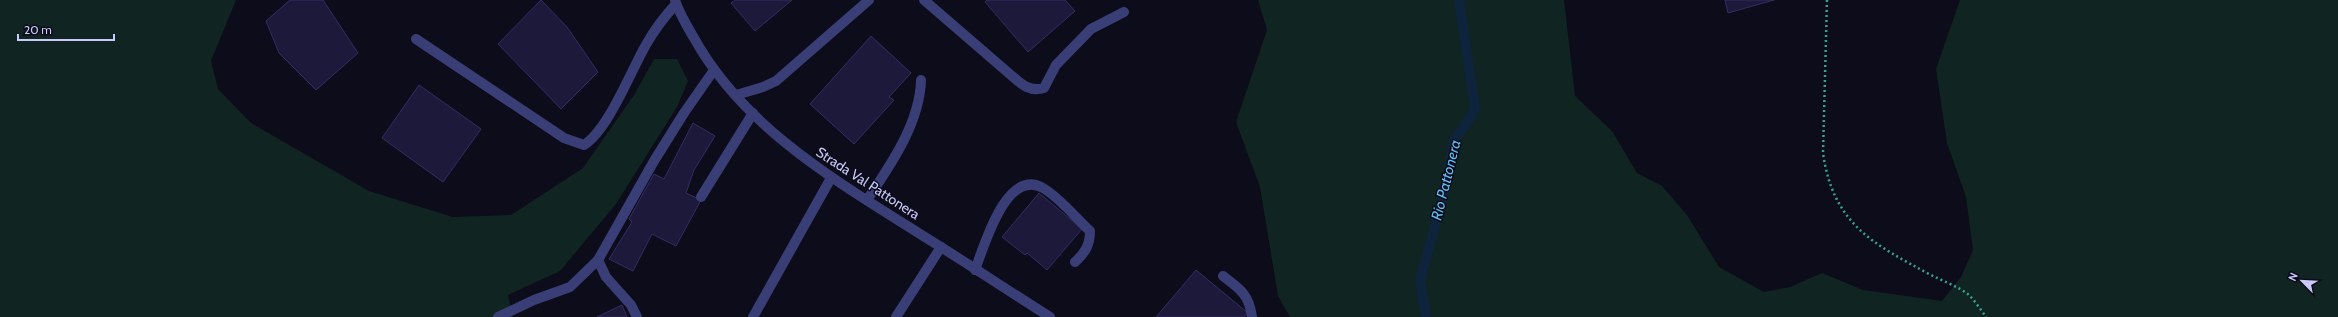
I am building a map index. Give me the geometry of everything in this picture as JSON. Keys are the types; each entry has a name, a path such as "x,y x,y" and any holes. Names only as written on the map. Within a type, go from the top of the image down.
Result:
{"street":[{"path":"736,95 763,88 776,81 869,0"},
{"path":"924,0 1012,76 1025,86 1035,90 1044,88 1056,65 1091,29 1124,12"},
{"path":"416,39 564,138 574,143 584,145 590,141 601,127 646,44 676,2"},
{"name":"Strada Val Pattonera","path":"676,2 698,46 714,70 753,113 831,178 1050,317"},
{"path":"498,317 534,300 570,287 598,260 654,161 714,70"},
{"path":"867,200 902,143 918,103 921,80"},
{"path":"701,197 753,113"},
{"path":"753,317 831,178"},
{"path":"975,270 986,238 1006,199 1016,189 1028,185 1041,187 1090,231 1090,242 1084,254 1075,262"},
{"path":"896,317 940,247"},
{"path":"598,260 606,278 631,305 637,317"},
{"path":"1223,276 1239,288 1250,301 1252,317"}],"path":[{"path":"1827,0 1823,153 1826,176 1832,194 1847,218 1865,234 1890,253 1969,295 1986,317"}],"green space":[{"path":"0,0 236,0 211,61 218,89 251,123 369,191 453,217 511,215 583,168 634,95 654,59 677,59 688,81 677,107 616,204 560,271 508,295 513,317 0,317"},
{"path":"1258,0 1564,0 1575,96 1612,131 1637,173 1662,186 1687,215 1719,267 1764,292 1790,287 1822,273 1863,290 1942,301 1961,277 1973,250 1966,197 1947,143 1936,69 1960,0 2338,0 2338,317 1290,317 1278,296 1260,187 1236,122 1267,30"}],"building":[{"path":"290,0 323,0 358,53 316,90 279,53 266,21"},
{"path":"541,0 567,27 598,72 561,109 498,44"},
{"path":"735,0 792,0 755,31 731,3"},
{"path":"987,0 1065,0 1075,11 1028,52 985,2"},
{"path":"1725,0 1774,0 1728,13"},
{"path":"871,36 911,73 889,97 894,100 854,144 810,104"},
{"path":"419,85 481,129 443,182 382,138"},
{"path":"693,123 715,136 694,170 686,193 701,200 676,246 652,234 633,271 609,259 632,222 629,219 654,174 664,179"},
{"path":"1039,193 1082,229 1047,270 1027,253 1025,255 1002,237"},
{"path":"1196,270 1248,313 1244,317 1156,317"},
{"path":"622,305 627,317 597,317"}],"waterway":[{"name":"Rio Pattonera","path":"1426,317 1420,280 1443,198 1454,140 1469,120 1475,108 1459,0"}]}
